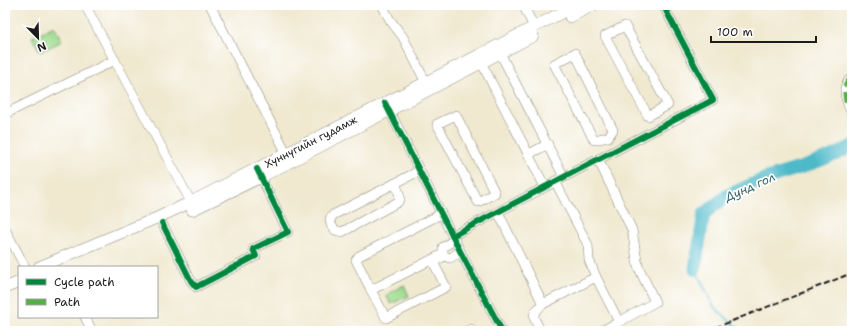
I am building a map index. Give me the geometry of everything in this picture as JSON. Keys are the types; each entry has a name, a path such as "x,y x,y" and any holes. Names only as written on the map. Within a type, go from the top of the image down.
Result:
{"main road":[{"name":"Хүннүгийн гудамж","path":"58,265 162,223 479,59 534,27 577,5"},
{"name":"Хүннүгийн гудамж","path":"58,265 191,202 259,173 287,154 387,107 428,82 479,59 500,53 593,5"},
{"path":"5,281 18,275"},
{"path":"5,288 18,282"}],"street":[{"path":"85,5 191,202"},
{"path":"210,5 287,154"},
{"path":"382,5 390,20 406,36 428,82"},
{"path":"523,5 534,27"},
{"path":"371,290 443,254 443,247 451,242 453,238 496,212 713,100 663,5"},
{"path":"625,26 668,105 657,111 648,116 605,36 625,26"},
{"path":"500,53 564,177"},
{"path":"575,53 613,130 608,137 594,140 554,64 575,53"},
{"path":"479,59 545,186"},
{"path":"5,114 114,60"},
{"path":"852,78 845,86 846,102 852,114"},
{"path":"387,107 501,329 491,331"},
{"path":"657,111 665,125"},
{"path":"456,115 496,193 486,198 478,202 437,124 456,115"},
{"path":"608,137 616,150"},
{"path":"529,154 548,144"},
{"path":"598,160 632,230 638,266 655,302 601,331"},
{"path":"396,183 400,198 398,202 342,232 335,230 332,226 330,219 332,215 419,171"},
{"path":"162,223 191,282 196,287 256,256 252,249 288,232 259,173"},
{"path":"555,182 588,246 589,260 619,322"},
{"path":"486,198 496,212 543,304"},
{"path":"441,214 359,256 356,260 386,318 446,287 433,262 445,256 450,258 460,251"},
{"path":"5,229 24,266"},
{"path":"540,331 533,316 543,304 596,277"},
{"path":"86,318 92,331"},
{"path":"466,331 471,329 472,331"}],"green space":[{"path":"54,26 62,41 40,52 32,37"},
{"path":"404,285 409,296 391,304 386,295"}],"waterway":[{"name":"Дунд гол","path":"695,269 704,214 726,196 764,179 803,167 837,154 852,146"},
{"path":"695,269 714,307 740,331"}],"railway":[{"path":"707,331 852,273"}],"marked path":[{"path":"846,102 845,86 852,78"}],"cycle path":[{"path":"452,236 713,100 663,5"},
{"path":"385,103 502,331"},
{"path":"162,223 191,281 196,287 256,256 253,249 288,232 257,169"}]}
